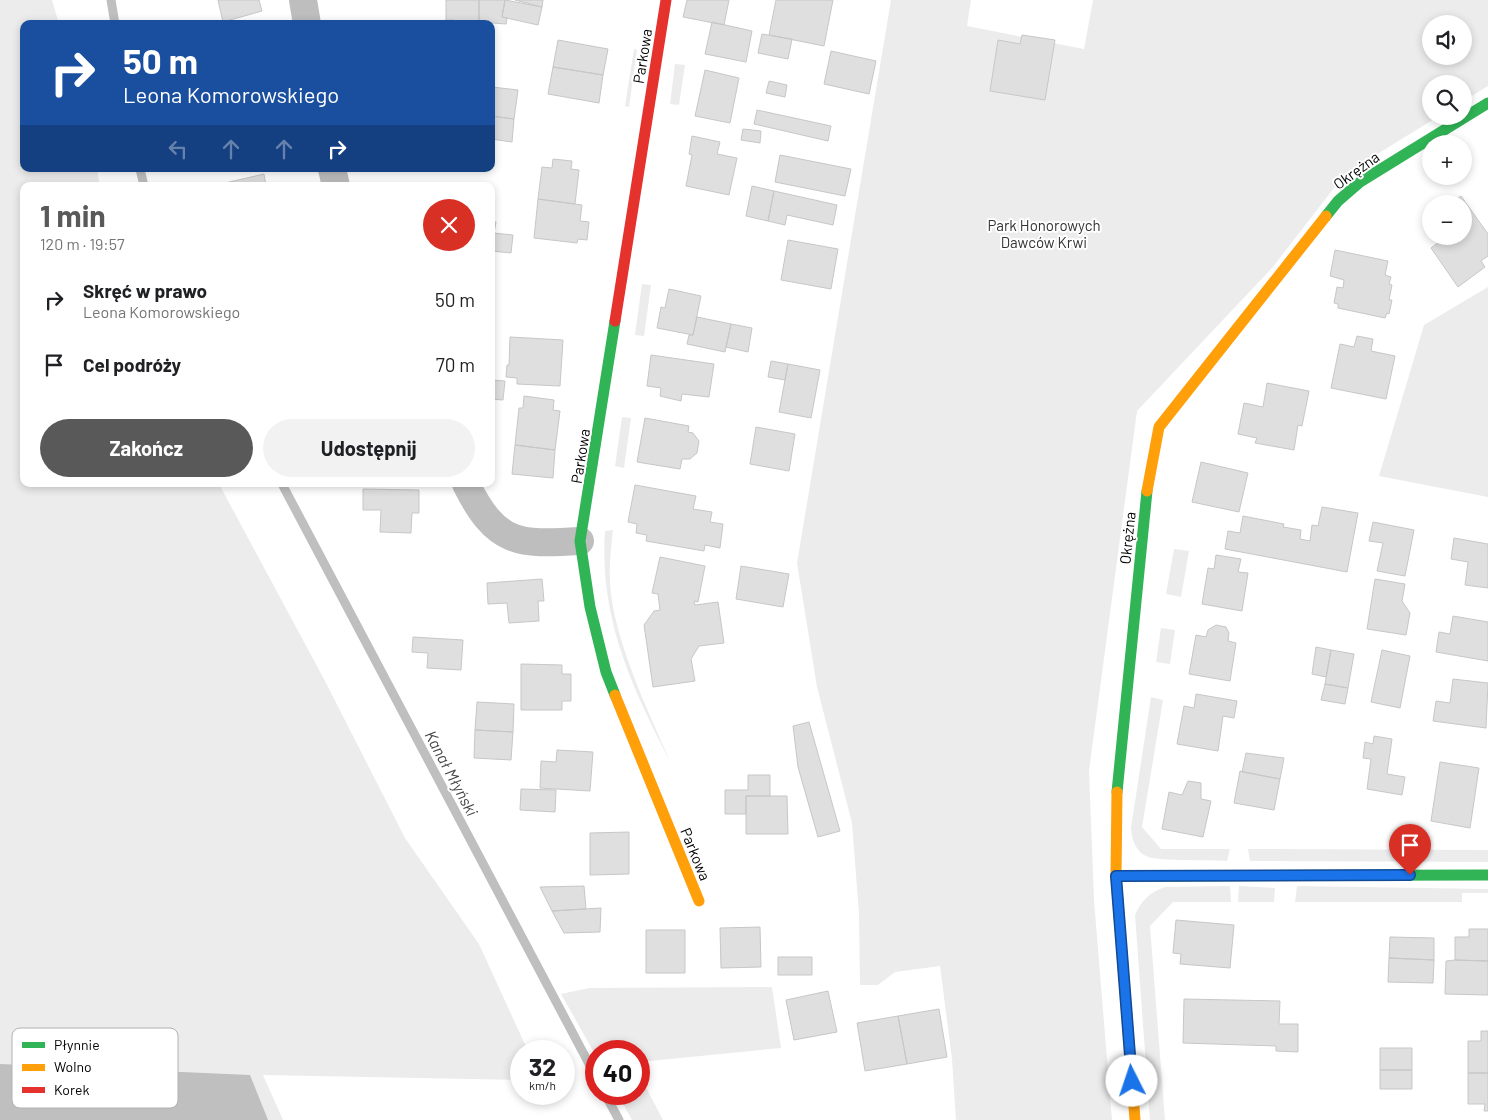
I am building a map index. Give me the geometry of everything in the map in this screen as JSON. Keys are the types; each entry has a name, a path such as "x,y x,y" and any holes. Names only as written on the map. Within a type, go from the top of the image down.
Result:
{"street":[{"path":"303,0 306,20"},
{"name":"Parkowa","path":"666,0 593,470 580,541 590,607 606,672 699,901"},
{"name":"Okrężna","path":"1135,1120 1116,876 1116,802 1148,481 1159,427 1338,201 1360,182 1488,103"},
{"path":"467,487 478,509 503,534 535,544 580,541"},
{"path":"1116,876 1488,875"}],"green space":[{"path":"0,0 52,0 58,20 20,20 20,172 98,172 99,182 20,182 20,487 221,487 325,681 405,838 479,944 523,1040 510,1040 510,1080 263,1075 283,1120 0,1120"},
{"name":"Park Honorowych Dawców Krwi","path":"891,0 971,0 967,26 1084,49 1093,0 1488,0 1488,86 1472,96 1472,75 1422,75 1422,125 1424,125 1345,174 1272,268 1137,411 1089,771 1094,900 1112,1120 956,1120 952,1059 940,966 895,972 878,985 860,985 859,914 852,823 817,687 797,563"},
{"path":"634,49 637,50 629,107 625,106"},
{"path":"675,64 685,65 679,105 670,104"},
{"path":"642,284 651,285 644,336 635,335"},
{"path":"1488,287 1488,497 1379,476 1424,325"},
{"path":"622,417 631,418 624,468 615,466"},
{"path":"613,530 610,583 618,627 633,674 670,761 631,678 613,622 607,593 604,562 605,531"},
{"path":"1174,549 1189,551 1181,597 1166,594"},
{"path":"1161,628 1175,630 1170,664 1156,662"},
{"path":"1151,697 1163,700 1142,827 1161,849 1230,849 1227,861 1154,858 1144,855 1135,846 1131,828"},
{"path":"1248,849 1488,850 1488,862 1250,861"},
{"path":"1230,886 1231,902 1173,902 1150,926 1165,1120 1150,1120 1135,915 1140,905 1147,898 1165,887"},
{"path":"1239,886 1275,888 1274,902 1238,902"},
{"path":"1297,886 1488,889 1488,893 1462,893 1462,902 1295,902"},
{"path":"772,987 781,1048 650,1061 650,1040 587,1040 561,994 589,988"},
{"path":"650,1095 663,1120 632,1120 624,1105 650,1105"}],"shaded area":[{"path":"0,1064 12,1065 12,1108 178,1108 178,1072 250,1075 268,1120 0,1120"}],"building":[{"path":"218,0 259,0 262,11 230,20 223,20"},
{"path":"446,0 479,0 479,20 446,20"},
{"path":"479,0 505,0 502,17 507,18 506,24 495,23 495,20 479,20"},
{"path":"505,0 542,7 538,25 502,17"},
{"path":"515,0 543,0 542,7"},
{"path":"687,0 729,0 724,25 683,17"},
{"path":"776,0 833,0 824,46 769,35"},
{"path":"712,22 752,31 746,62 705,54"},
{"path":"762,34 792,39 788,59 758,53"},
{"path":"1022,35 1055,40 1045,100 990,91 998,40 1020,44"},
{"path":"558,40 608,49 603,75 553,67"},
{"path":"831,51 876,61 869,94 824,84"},
{"path":"553,67 603,75 599,103 548,94"},
{"path":"705,70 739,78 730,123 695,116"},
{"path":"769,81 787,85 785,97 766,93"},
{"path":"495,87 518,90 514,119 495,117"},
{"path":"757,110 831,126 828,141 754,124"},
{"path":"495,117 514,119 512,142 495,140"},
{"path":"743,129 761,131 760,143 741,140"},
{"path":"692,136 720,142 717,154 737,158 729,195 686,186 692,155 689,154"},
{"path":"780,155 851,169 845,196 775,182"},
{"path":"553,159 572,161 571,169 579,170 575,204 538,199 542,167 552,168"},
{"path":"264,174 265,182 229,182"},
{"path":"752,186 774,191 768,221 746,216"},
{"path":"774,191 837,205 833,225 787,215 785,225 768,221"},
{"path":"538,199 582,205 580,221 589,222 587,240 578,239 577,243 534,238"},
{"path":"1472,211 1488,234 1488,256 1481,261 1485,267 1458,287 1431,248 1435,245 1472,245"},
{"path":"495,233 513,235 511,253 495,251"},
{"path":"788,240 838,249 831,289 781,280"},
{"path":"1335,250 1388,261 1385,275 1391,277 1389,284 1392,285 1389,300 1392,300 1389,314 1387,313 1385,318 1338,308 1338,304 1334,303 1337,287 1343,288 1344,280 1330,276"},
{"path":"669,289 701,296 693,335 657,328 661,307 665,308"},
{"path":"697,317 731,324 725,352 687,344 689,335 693,335"},
{"path":"731,324 752,328 748,352 726,347"},
{"path":"1357,336 1373,339 1371,351 1395,356 1386,399 1331,388 1340,344 1354,347"},
{"path":"510,337 563,340 560,386 517,384 517,378 506,377 507,365 509,365"},
{"path":"651,355 714,364 709,397 682,394 681,401 660,396 661,388 647,386"},
{"path":"771,361 788,364 785,380 768,377"},
{"path":"788,364 820,370 811,418 779,412"},
{"path":"495,380 505,381 503,400 495,399"},
{"path":"1267,383 1309,391 1302,426 1298,425 1294,450 1255,443 1257,438 1238,434 1244,403 1263,407"},
{"path":"524,396 554,400 553,410 560,411 555,450 515,445 519,408 523,408"},
{"path":"645,418 689,426 688,432 693,433 699,441 697,453 690,459 682,459 680,469 637,462"},
{"path":"756,427 795,434 789,471 750,464"},
{"path":"515,445 555,450 553,478 512,474"},
{"path":"1201,462 1248,473 1239,512 1192,502"},
{"path":"635,485 696,496 693,509 712,512 710,522 723,524 720,548 705,545 704,551 646,541 647,535 636,533 637,524 628,522"},
{"path":"363,489 419,490 419,513 412,513 411,533 380,532 381,510 363,510"},
{"path":"1322,507 1358,513 1347,572 1225,549 1228,531 1240,533 1243,516 1284,524 1283,527 1301,530 1300,539 1310,541 1312,525 1318,526"},
{"path":"1373,522 1414,530 1405,576 1377,571 1383,543 1369,541"},
{"path":"1454,538 1488,544 1488,588 1465,585 1468,562 1451,559"},
{"path":"1216,555 1241,559 1238,572 1248,573 1242,611 1202,604 1208,568 1214,569"},
{"path":"660,557 705,566 698,602 694,601 695,605 718,602 724,643 699,646 691,659 695,681 653,687 644,625 654,611 660,610 658,594 652,593"},
{"path":"741,566 789,574 783,607 736,599"},
{"path":"542,579 544,601 538,601 539,621 509,623 507,603 488,604 487,583"},
{"path":"1375,579 1405,584 1402,601 1410,613 1406,635 1367,629"},
{"path":"1453,616 1488,622 1488,661 1436,652 1439,632 1450,634"},
{"path":"1216,625 1226,627 1229,633 1228,641 1236,643 1230,681 1189,674 1196,635 1206,637 1208,630"},
{"path":"413,637 463,640 461,670 427,668 428,653 412,652"},
{"path":"1316,647 1331,650 1326,677 1312,674"},
{"path":"1331,650 1354,654 1348,688 1325,684"},
{"path":"1382,650 1410,656 1400,708 1371,702"},
{"path":"521,664 562,665 562,674 571,674 571,701 562,701 562,710 521,710"},
{"path":"1453,679 1488,683 1486,728 1433,721 1436,701 1450,703"},
{"path":"1325,684 1348,688 1345,704 1321,700"},
{"path":"1196,694 1237,701 1234,718 1223,716 1218,751 1177,744 1184,706 1194,708"},
{"path":"477,702 514,704 513,732 475,730"},
{"path":"809,722 840,831 818,837 798,767 793,726"},
{"path":"475,730 513,732 511,760 474,758"},
{"path":"1374,736 1392,739 1387,774 1405,777 1402,795 1367,789 1371,759 1363,758 1365,742 1373,744"},
{"path":"557,750 593,752 590,791 540,788 541,761 556,762"},
{"path":"1246,753 1284,758 1280,779 1242,772"},
{"path":"1440,762 1479,768 1470,828 1431,821"},
{"path":"1240,771 1280,779 1274,810 1234,803"},
{"path":"748,775 770,775 770,796 746,796 746,814 725,814 725,790 748,790"},
{"path":"1188,781 1201,783 1201,799 1211,801 1203,837 1162,829 1169,792 1182,795"},
{"path":"521,789 556,790 555,812 520,810"},
{"path":"746,796 787,796 788,834 746,834"},
{"path":"629,832 629,874 590,875 590,833"},
{"path":"584,886 586,909 552,911 540,887"},
{"path":"601,908 600,932 564,933 552,911"},
{"path":"1176,920 1234,925 1230,968 1180,964 1181,954 1173,953"},
{"path":"760,927 761,967 721,968 720,928"},
{"path":"1469,929 1488,929 1488,961 1455,960 1455,937 1469,937"},
{"path":"646,930 685,930 685,973 646,973"},
{"path":"1390,937 1434,938 1434,960 1389,958"},
{"path":"778,957 812,957 812,975 778,975"},
{"path":"1389,958 1434,960 1433,983 1388,982"},
{"path":"1446,961 1488,961 1488,995 1445,994"},
{"path":"828,991 837,1032 794,1040 786,1000"},
{"path":"1184,999 1280,1001 1279,1024 1298,1024 1298,1052 1276,1051 1276,1046 1183,1043"},
{"path":"939,1009 947,1057 907,1064 898,1016"},
{"path":"898,1016 907,1064 865,1071 857,1023"},
{"path":"1481,1031 1488,1031 1488,1073 1468,1073 1468,1041 1481,1041"},
{"path":"1380,1048 1412,1048 1412,1070 1380,1070"},
{"path":"1380,1070 1412,1070 1412,1089 1380,1089"},
{"path":"1468,1073 1488,1073 1488,1111 1484,1111 1485,1104 1468,1104"}],"waterway":[{"name":"Kanał Młyński","path":"111,0 114,20"},
{"name":"Kanał Młyński","path":"141,172 143,182"},
{"name":"Kanał Młyński","path":"284,487 585,1056"},
{"name":"Kanał Młyński","path":"611,1105 619,1120"}],"traffic: fast":[{"path":"1326,216 1338,201 1360,182 1488,103"},
{"path":"615,321 580,541 590,607 606,672 615,695"},
{"path":"1117,792 1147,491"},
{"path":"1116,876 1488,875"}],"traffic: slow":[{"path":"1147,491 1159,427 1326,216"},
{"path":"615,695 699,901"},
{"path":"1117,792 1116,876 1135,1120"}],"traffic: jam":[{"path":"615,321 666,0"}],"route":[{"path":"1132,1081 1116,876 1410,875"}]}
